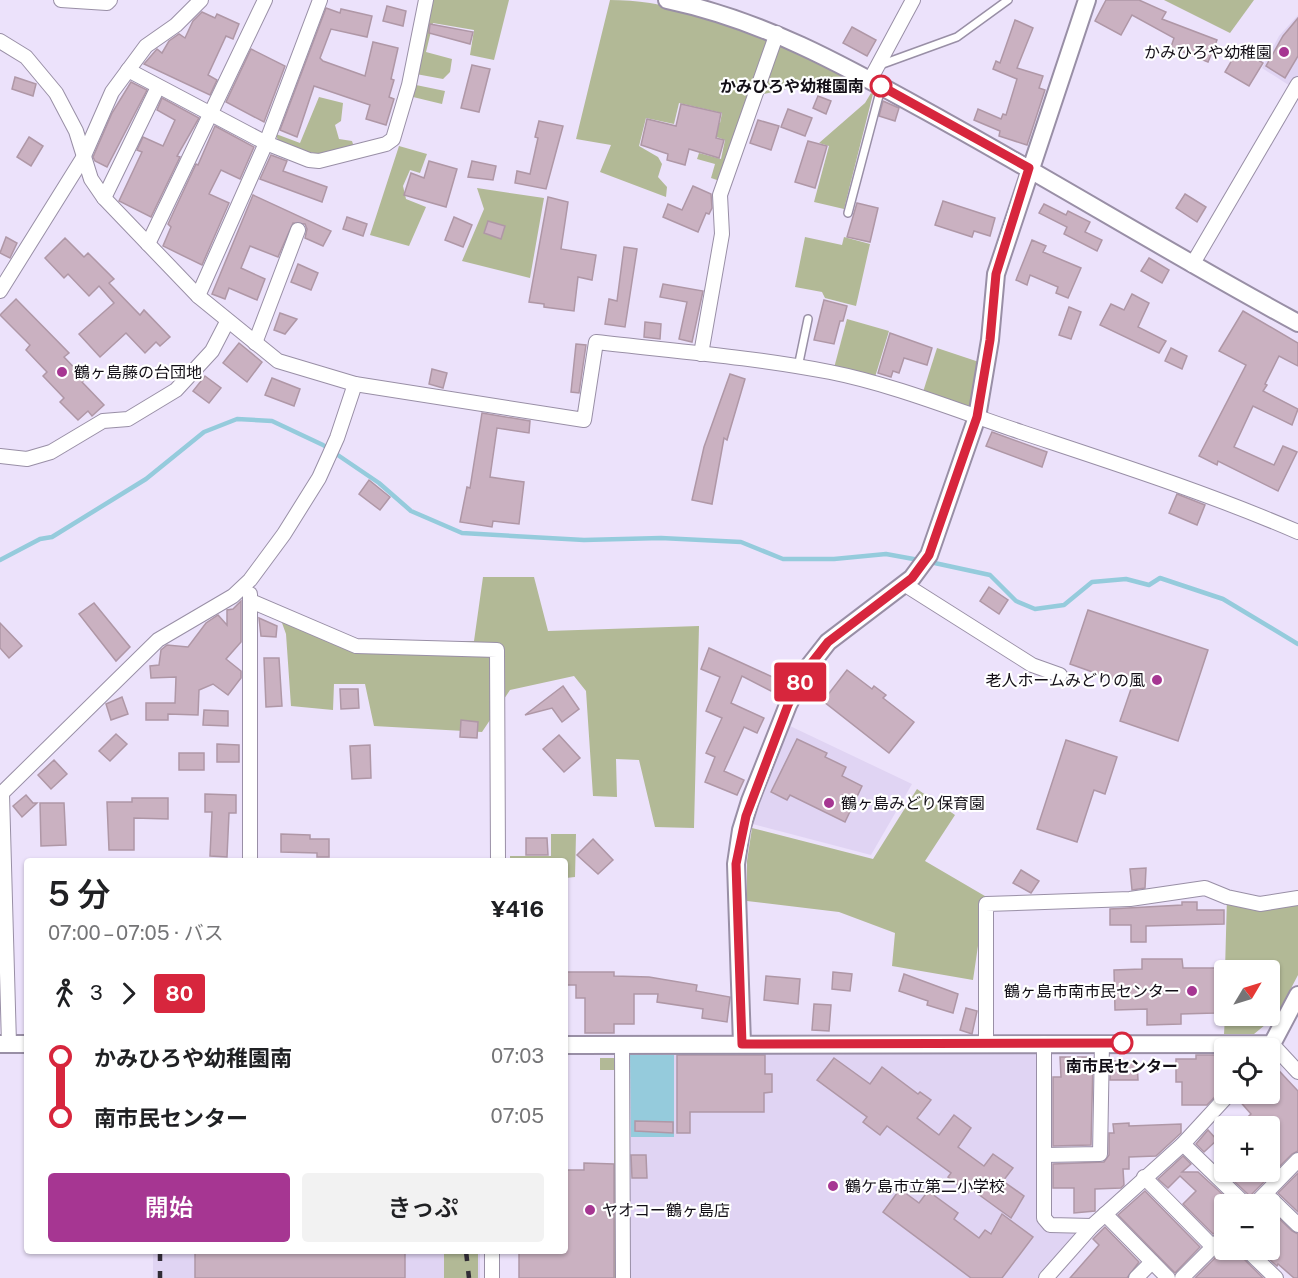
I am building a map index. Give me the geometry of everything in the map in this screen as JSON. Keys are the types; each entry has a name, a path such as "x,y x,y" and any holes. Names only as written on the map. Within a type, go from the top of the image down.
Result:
{"street":[{"path":"61,0 107,3 110,0"},
{"path":"0,291 83,158 112,92 146,46 176,25 201,0"},
{"path":"148,244 265,0"},
{"path":"198,296 266,142 320,0"},
{"path":"128,70 266,142 298,157 319,161 386,144 393,139 409,85 426,0"},
{"path":"667,0 708,9 777,33 876,77 1192,265 1298,323"},
{"path":"876,77 913,0"},
{"path":"742,1044 736,864 741,830 750,801 788,705 806,670 828,642 912,578 929,555 977,417 990,340 996,274 1029,168 1087,0"},
{"path":"701,354 722,234 720,195 777,33"},
{"path":"0,41 26,57 56,93 76,131 83,158 104,198 198,296 227,322 278,361 294,368 355,384 584,420 596,342 798,367 873,383 977,417 1247,510 1298,532"},
{"path":"1192,265 1298,84"},
{"path":"104,198 158,87"},
{"path":"255,343 298,230"},
{"path":"0,456 27,459 51,452 103,422 128,419 157,402 176,390 193,374 212,351 227,322"},
{"path":"24,1044 4,1044 1,794 158,640 233,596 250,580 284,534 319,478 337,438 355,384"},
{"path":"250,580 250,858"},
{"path":"904,584 1032,665 1060,675"},
{"path":"251,601 356,646 497,650 498,858"},
{"path":"986,1044 986,904 1130,899 1205,888 1227,897 1260,904 1298,898"},
{"path":"1275,1038 1298,995"},
{"path":"1044,1155 1100,1154 1102,1043"},
{"path":"568,1046 1102,1043 1214,1046"},
{"path":"1044,1044 1044,1218 1050,1225 1092,1226"},
{"path":"622,1046 623,1278"},
{"path":"1280,1056 1298,1072"},
{"path":"1046,1278 1092,1226 1183,1144 1220,1104"},
{"path":"1183,1144 1235,1194"},
{"path":"1266,1194 1298,1161"},
{"path":"1144,1177 1213,1247 1182,1278"},
{"path":"1280,1208 1298,1226"},
{"path":"1105,1214 1168,1278"},
{"path":"492,1254 492,1278"},
{"path":"1257,1260 1276,1278"},
{"path":"1136,1278 1152,1262"},
{"path":"1193,1267 1204,1278"}],"lane":[{"path":"848,213 876,77 957,36 1008,0"},
{"path":"798,367 808,319"}],"shaded area":[{"name":"かみひろや幼稚園","path":"1298,15 1298,91 1262,68 1279,36"},
{"name":"鶴ヶ島みどり保育園","path":"790,726 912,784 871,855 749,823"},
{"name":"鶴ケ島市立第二小学校","path":"1044,1043 1044,1218 1092,1226 1046,1278 623,1278 622,1045"},
{"path":"153,1254 480,1254 480,1278 153,1278"}],"green space":[{"path":"430,0 509,0 494,60 470,55 474,30 433,23 426,52 452,59 450,72 443,79 416,74"},
{"path":"610,0 671,7 710,17 768,37 720,181 711,178 715,164 697,159 699,153 721,159 725,140 711,135 714,123 720,123 722,113 679,103 674,124 646,118 639,146 658,157 662,164 658,177 667,187 666,197 600,172 611,145 576,139"},
{"path":"1164,0 1254,0 1230,33"},
{"path":"780,44 855,82 855,87 804,85 764,94"},
{"path":"416,85 445,91 442,104 413,97"},
{"path":"871,93 873,94 844,209 814,202 829,146 819,143 865,103"},
{"path":"319,97 343,103 341,121 335,125 339,139 352,141 354,147 315,153 278,141 276,134 300,143"},
{"path":"399,146 427,154 420,173 410,170 403,186 406,199 426,207 409,246 370,235"},
{"path":"477,188 544,198 530,278 462,261 484,209"},
{"path":"805,237 842,245 844,237 870,244 856,306 825,298 822,292 795,287"},
{"path":"847,319 889,331 875,377 834,368"},
{"path":"937,348 979,362 970,409 922,395"},
{"path":"483,577 534,577 548,631 699,626 694,828 655,827 639,760 616,759 617,797 593,796 586,691 574,676 510,690 482,732 374,726 365,684 334,684 333,710 291,706 286,634 277,609 357,641 419,643 474,641"},
{"path":"917,789 955,815 925,861 990,899 979,939 973,980 892,966 895,933 839,912 747,901 747,861 752,828 873,859"},
{"path":"551,834 576,834 575,877 568,878 568,858 510,858 510,856 551,856"},
{"path":"1227,897 1298,898 1298,975 1280,1009 1280,960 1225,960"},
{"path":"1224,1026 1264,1026 1254,1034 1224,1034"},
{"path":"600,1058 618,1058 618,1278 614,1278 614,1070 600,1070"},
{"path":"444,1254 478,1254 478,1278 444,1278"}],"water":[{"path":"630,1055 674,1055 674,1137 631,1137"}],"building":[{"path":"1106,0 1139,0 1166,12 1162,19 1217,40 1208,62 1171,47 1174,38 1132,15 1121,35 1095,21"},
{"path":"387,6 406,11 403,26 383,21"},
{"path":"326,8 340,13 341,9 372,16 367,37 331,29 320,58 365,76 373,42 398,48 391,79 394,80 389,97 394,99 386,125 366,119 370,105 314,86 297,137 280,130"},
{"path":"202,12 215,18 217,14 239,24 233,39 226,36 208,75 217,80 210,95 144,64 157,49 162,53 169,41 179,34 185,38 193,21"},
{"name":"かみひろや幼稚園","path":"1298,18 1298,56 1285,78 1266,66 1283,36"},
{"path":"1015,20 1033,28 1017,68 1043,76 1039,88 1045,90 1027,145 999,136 1000,131 974,120 978,109 1001,119 1003,114 1006,115 1017,79 993,69 996,61 1000,63"},
{"path":"430,24 473,32 470,44 429,33"},
{"path":"852,27 876,40 867,56 843,43"},
{"path":"1239,48 1263,63 1249,86 1225,72"},
{"path":"251,49 285,66 264,122 226,102"},
{"path":"472,65 490,69 479,112 461,108"},
{"path":"15,77 36,84 33,96 12,89"},
{"path":"131,82 147,90 107,167 95,161 93,157 112,113"},
{"path":"818,96 831,101 826,114 813,108"},
{"path":"162,98 199,118 177,156 180,157 151,217 119,201 142,152 137,150 143,137 163,146 175,120 157,110"},
{"path":"883,101 899,108 895,121 879,116"},
{"path":"681,104 721,113 716,138 724,140 719,158 689,149 685,165 667,160 668,154 641,145 647,119 676,126"},
{"path":"788,109 812,118 805,136 781,127"},
{"path":"758,120 779,126 771,150 750,143"},
{"path":"539,121 563,126 546,189 515,183 517,171 530,174 538,138 535,137"},
{"path":"215,126 254,147 240,179 221,170 209,194 229,203 202,265 163,246 171,227 168,224"},
{"path":"29,137 43,146 31,166 17,157"},
{"path":"808,141 827,146 815,188 795,182"},
{"path":"271,155 287,161 283,171 327,187 322,202 260,179"},
{"path":"429,161 457,169 446,207 404,195 411,173 424,178"},
{"path":"472,161 496,166 493,180 468,177"},
{"path":"693,186 711,194 712,208 709,214 706,213 698,232 663,217 668,204 682,210"},
{"path":"1185,194 1206,207 1197,222 1176,208"},
{"path":"253,195 331,231 323,246 305,238 307,229 305,224 293,223 278,257 250,246 241,268 265,279 257,300 229,288 225,299 212,294"},
{"path":"548,197 568,202 561,249 596,255 592,280 578,277 574,311 544,307 544,304 529,302"},
{"path":"943,201 995,218 990,236 974,231 972,237 935,225"},
{"path":"857,203 878,208 870,242 847,237"},
{"path":"1044,204 1066,215 1068,211 1090,222 1085,232 1102,240 1097,251 1064,234 1067,227 1039,213"},
{"path":"347,217 367,224 363,236 343,229"},
{"path":"454,217 472,225 463,247 445,240"},
{"path":"488,221 505,226 501,239 484,233"},
{"path":"6,237 17,243 10,258 0,253"},
{"path":"65,238 84,257 88,253 114,279 109,283 140,315 144,310 170,337 160,346 156,342 145,353 126,333 100,357 79,334 114,303 99,286 89,296 68,274 64,278 45,258"},
{"path":"1032,240 1046,246 1043,252 1081,268 1068,298 1056,293 1058,287 1030,275 1027,285 1016,280"},
{"path":"624,247 637,249 625,327 605,324 609,299 617,301"},
{"path":"1149,258 1169,270 1162,283 1141,271"},
{"path":"298,264 318,273 311,290 291,282"},
{"path":"663,284 703,291 692,342 679,339 687,302 660,297"},
{"path":"1132,294 1149,303 1138,327 1166,341 1159,353 1100,325 1111,304 1124,310"},
{"name":"鶴ヶ島藤の台団地","path":"16,299 69,353 64,357 85,379 82,382 104,405 92,416 88,411 78,420 60,402 64,398 43,376 47,372 26,350 30,345 0,315"},
{"path":"824,300 847,306 834,344 814,340"},
{"path":"1069,307 1081,312 1071,339 1059,335"},
{"path":"1243,311 1298,343 1298,366 1279,356 1263,391 1298,409 1292,425 1253,406 1234,447 1274,465 1283,446 1297,452 1278,491 1218,461 1217,465 1199,456 1246,365 1219,351"},
{"path":"280,313 297,319 285,334 274,330"},
{"path":"645,322 661,324 660,339 644,337"},
{"path":"890,333 932,348 927,365 904,358 899,373 893,371 891,377 878,373"},
{"path":"239,343 262,362 247,382 223,363"},
{"path":"576,344 586,345 579,393 571,392"},
{"path":"1171,348 1187,356 1182,369 1165,361"},
{"path":"432,369 447,373 443,388 429,384"},
{"path":"730,374 745,379 727,440 724,438 712,504 692,500 704,447"},
{"path":"205,376 221,388 209,403 193,391"},
{"path":"272,378 300,389 294,406 265,395"},
{"path":"482,413 530,421 529,433 497,428 490,477 524,482 519,524 493,521 492,527 460,522 467,487 470,488"},
{"path":"992,432 1047,452 1042,467 986,446"},
{"path":"369,480 390,497 380,510 359,494"},
{"path":"1177,494 1205,505 1197,525 1169,513"},
{"path":"989,587 1008,600 999,614 980,601"},
{"path":"241,601 241,642 226,659 241,671 241,678 228,695 213,684 199,690 198,715 168,714 168,720 146,720 146,703 175,703 176,677 151,678 150,666 159,665 161,650 167,645 188,647 206,623 218,615 227,625 227,610 233,609"},
{"path":"94,603 130,647 116,661 79,614"},
{"name":"老人ホームみどりの風","path":"1088,610 1208,650 1178,741 1120,721 1132,686 1070,664"},
{"path":"259,618 277,626 276,637 261,636"},
{"path":"0,623 22,646 9,658 0,648"},
{"path":"709,648 777,679 771,691 742,676 731,703 764,718 757,733 744,727 724,771 744,780 737,795 705,782 715,757 706,753 722,718 706,711 720,677 701,669"},
{"path":"264,658 279,658 282,706 266,707"},
{"path":"847,670 872,689 874,686 886,695 883,698 914,722 889,753 823,701"},
{"path":"563,686 579,709 562,722 552,708 525,715"},
{"path":"340,689 358,689 359,708 341,709"},
{"path":"122,697 128,714 111,720 106,704"},
{"path":"204,710 228,711 228,726 203,725"},
{"path":"461,720 478,722 477,738 460,737"},
{"path":"116,734 127,744 110,761 99,751"},
{"path":"559,735 580,758 564,772 543,749"},
{"path":"797,739 827,753 825,757 846,767 842,776 862,786 845,822 790,795 787,800 771,792"},
{"path":"1066,740 1117,757 1105,794 1094,790 1077,842 1037,829"},
{"path":"217,744 239,745 239,762 217,762"},
{"path":"370,745 371,778 352,779 350,746"},
{"path":"179,753 204,753 204,770 179,770"},
{"path":"54,760 67,774 51,789 38,775"},
{"path":"205,794 236,795 236,813 229,813 227,857 210,856 212,812 205,812"},
{"path":"26,795 33,803 37,803 22,817 13,806"},
{"path":"132,798 168,798 168,819 134,818 134,850 109,850 107,802 132,802"},
{"path":"40,803 64,803 66,845 41,846"},
{"path":"281,834 310,835 310,839 329,839 329,857 317,857 317,853 281,852"},
{"path":"526,838 547,838 548,855 526,855"},
{"path":"593,839 613,860 598,874 577,855"},
{"path":"1146,868 1145,888 1132,890 1130,869"},
{"path":"1021,870 1039,881 1031,893 1013,883"},
{"path":"1182,902 1197,902 1197,910 1224,910 1224,924 1146,926 1146,942 1131,942 1131,925 1110,925 1110,909 1182,905"},
{"path":"1142,959 1182,959 1183,968 1214,968 1214,1013 1181,1014 1181,1024 1147,1025 1147,1009 1115,1010 1114,970 1142,969"},
{"path":"568,972 614,972 614,976 649,977 697,985 696,991 730,997 727,1022 702,1018 703,1009 657,1002 658,994 634,994 634,1024 614,1024 614,1033 585,1033 585,998 576,998 576,985 568,985"},
{"path":"833,972 852,974 850,991 832,989"},
{"path":"904,974 958,994 953,1013 927,1005 928,1001 899,991"},
{"path":"766,976 800,979 798,1004 764,1000"},
{"path":"814,1004 831,1005 829,1031 812,1030"},
{"path":"966,1008 977,1011 972,1034 960,1030"},
{"path":"677,1055 765,1055 765,1074 772,1074 772,1092 764,1093 764,1112 690,1112 690,1133 677,1133"},
{"path":"1196,1055 1214,1055 1214,1098 1207,1105 1182,1105 1182,1082 1176,1082 1176,1059 1196,1059"},
{"path":"1060,1057 1091,1057 1093,1062 1091,1145 1053,1146 1053,1077 1061,1077"},
{"path":"834,1058 870,1084 882,1067 918,1094 920,1092 931,1100 917,1118 939,1135 954,1115 971,1128 958,1147 984,1166 993,1154 1013,1168 1003,1181 1024,1196 1011,1218 971,1189 968,1193 948,1177 951,1173 887,1126 880,1135 863,1122 867,1117 817,1080"},
{"path":"1111,1061 1137,1061 1138,1080 1110,1080"},
{"path":"1280,1072 1298,1091 1298,1151 1280,1166 1280,1116 1249,1116 1251,1114 1242,1104 1280,1104"},
{"path":"635,1121 673,1122 673,1133 635,1131"},
{"path":"1129,1123 1129,1126 1181,1124 1181,1133 1156,1156 1129,1157 1129,1169 1123,1169 1124,1185 1121,1188 1095,1189 1095,1211 1074,1213 1074,1188 1053,1188 1053,1164 1104,1162 1109,1155 1109,1133 1114,1133 1113,1124"},
{"path":"1208,1130 1214,1137 1214,1143 1204,1152 1196,1144"},
{"path":"631,1155 646,1155 647,1178 632,1178"},
{"path":"1183,1156 1191,1164 1182,1172 1198,1172 1222,1194 1214,1194 1214,1233 1183,1204 1196,1191 1180,1176 1168,1188 1158,1179"},
{"name":"ヤオコー鶴ヶ島店","path":"584,1163 614,1164 614,1278 519,1278 519,1254 568,1254 568,1170 584,1170"},
{"path":"1298,1173 1298,1212 1278,1193"},
{"path":"1235,1182 1264,1182 1252,1194 1248,1194"},
{"path":"900,1189 919,1203 928,1191 958,1213 954,1219 979,1238 985,1230 991,1234 1002,1214 1033,1237 1002,1278 971,1278 883,1212"},
{"path":"1145,1191 1200,1247 1175,1273 1118,1215"},
{"path":"1280,1220 1298,1234 1298,1278 1294,1278 1278,1264 1277,1266 1270,1260 1280,1260"},
{"path":"1105,1227 1139,1262 1127,1278 1070,1278 1099,1245 1093,1239"},
{"path":"195,1254 405,1254 405,1278 195,1278"},
{"path":"1214,1259 1245,1260 1263,1278 1195,1278"}],"waterway":[{"path":"0,560 40,539 52,537 146,479 204,432 237,419 272,421 323,445 379,483 411,511 462,533 584,540 661,538 741,542 783,559 834,559 886,554 919,560"},
{"path":"930,562 990,575 1016,601 1035,609 1064,605 1092,582 1126,579 1149,585 1160,578 1223,599 1298,644"}],"railway":[{"path":"160,1254 160,1278"},
{"path":"466,1254 469,1278"}],"bus line":[{"name":"80","path":"881,86 1029,168 996,274 990,340 977,417 929,555 912,578 828,642 806,670 788,705 750,801 741,830 736,864 742,1044 1122,1043"}],"place":[{"name":"かみひろや幼稚園","path":"1284,52"},
{"name":"かみひろや幼稚園南","path":"881,86"},
{"name":"鶴ヶ島藤の台団地","path":"62,372"},
{"name":"老人ホームみどりの風","path":"1157,680"},
{"name":"鶴ヶ島みどり保育園","path":"829,803"},
{"name":"鶴ヶ島市南市民センター","path":"1192,991"},
{"name":"南市民センター","path":"1122,1043"},
{"name":"鶴ケ島市立第二小学校","path":"833,1186"},
{"name":"ヤオコー鶴ヶ島店","path":"590,1210"}]}
